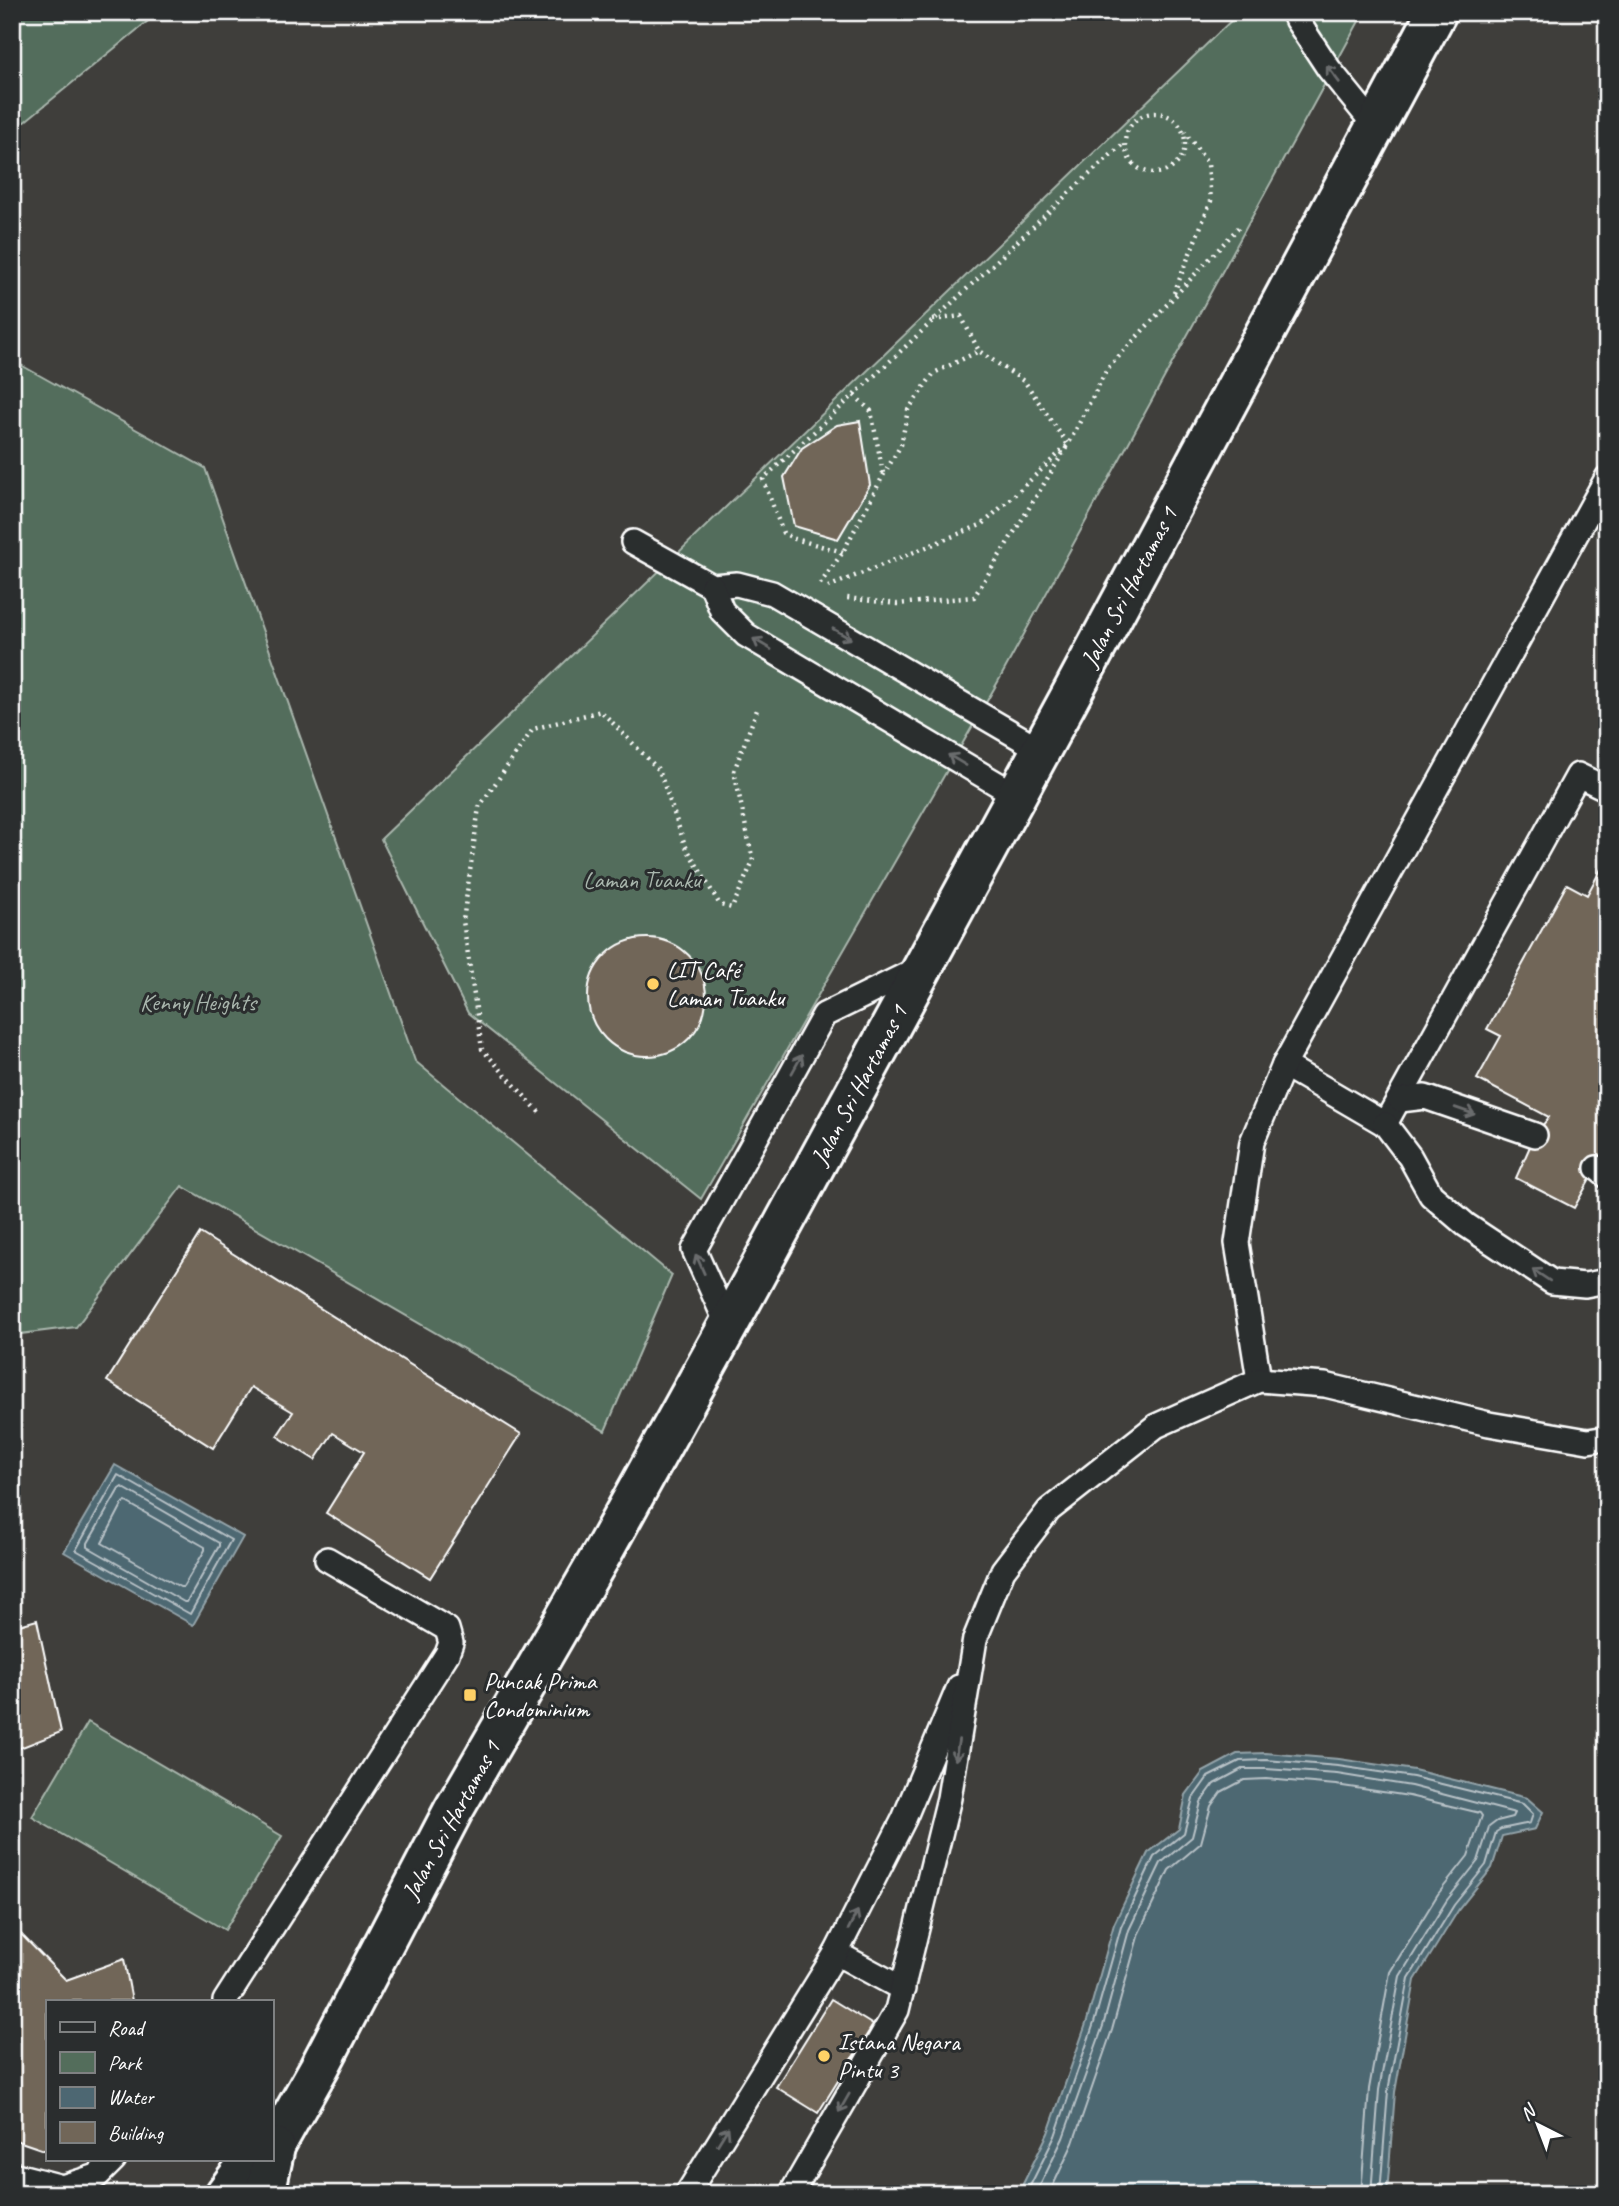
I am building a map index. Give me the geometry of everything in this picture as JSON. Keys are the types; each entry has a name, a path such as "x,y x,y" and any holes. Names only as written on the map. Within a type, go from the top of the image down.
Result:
{"street":[{"name":"Jalan Sri Hartamas 1","path":"273,2141 319,2068 453,1811 603,1552 728,1326 1437,12"},
{"path":"225,2194 257,2160"},
{"name":"Jalan Sri Hartamas 1","path":"245,2194 262,2160"},
{"path":"265,2194 267,2160"}],"lane":[{"path":"1297,15 1329,69 1376,127"},
{"path":"1259,1380 1237,1243 1252,1142 1284,1065 1607,478"},
{"path":"633,542 712,586 737,584 772,593 1041,750"},
{"path":"712,586 722,611 746,635 1016,795"},
{"path":"1385,1124 1578,775 1607,789"},
{"path":"728,1326 694,1250 824,1014 923,967"},
{"path":"1284,1065 1385,1124 1410,1157 1431,1195 1466,1225 1552,1282 1585,1285 1607,1281"},
{"path":"1399,1100 1425,1097 1535,1135"},
{"path":"791,2194 897,2010 950,1798 975,1639 1003,1570 1049,1510 1156,1426 1259,1380 1325,1385 1489,1424 1588,1441 1607,1438"},
{"path":"226,2000 447,1654 451,1643 447,1629 327,1559"},
{"path":"687,2194 836,1954 904,1819 971,1658"},
{"path":"836,1954 903,1989"},
{"path":"12,2174 62,2187 97,2176 113,2160"}],"path":[{"path":"1173,298 1212,201 1208,164 1182,128 1167,115 1147,113 1130,125 1124,144 1126,154 1138,169 1157,174 1166,171 1181,158 1185,137 1182,128"},
{"path":"843,552 783,533 763,479 1124,144"},
{"path":"837,596 897,604 974,597 1068,445 1107,369 1239,227"},
{"path":"933,320 961,316 979,351 1024,382 1068,445"},
{"path":"813,593 843,552 901,445 908,410 934,373 979,351"},
{"path":"853,395 871,411 884,474"},
{"path":"825,589 983,524 1068,445"},
{"path":"539,1112 482,1049 463,921 479,807 533,729 601,710 659,770 685,845 720,905 732,908 752,861 734,771 758,708"}],"green space":[{"path":"12,12 159,12 12,132"},
{"name":"Laman Tuanku","path":"1240,12 1364,12 999,680 701,1199 468,1013 381,839"},
{"name":"Kenny Heights","path":"12,360 205,468 415,1061 672,1275 605,1431 182,1186 76,1327 12,1335"},
{"path":"88,1722 282,1836 225,1930 32,1817"}],"water":[{"path":"115,1465 243,1537 193,1625 64,1552"},
{"path":"1266,1753 1339,1759 1414,1770 1527,1798 1543,1812 1535,1829 1502,1836 1492,1868 1459,1909 1415,1980 1395,2092 1387,2194 1018,2194 1048,2133 1087,2021 1114,1924 1148,1853 1179,1829 1186,1795 1203,1772 1237,1754"}],"building":[{"path":"860,421 870,485 838,539 794,526 784,477 802,448 837,425"},
{"path":"1607,858 1607,1149 1574,1208 1516,1178 1535,1135 1549,1117 1477,1079 1501,1036 1487,1029 1567,884 1587,895"},
{"path":"647,938 670,942 689,955 702,974 706,997 702,1020 689,1039 670,1052 647,1056 624,1052 605,1039 592,1020 588,997 592,974 605,955 624,942"},
{"path":"200,1233 521,1434 430,1578 326,1513 364,1452 333,1433 315,1460 277,1436 293,1412 251,1387 213,1448 107,1381"},
{"path":"37,1620 61,1732 12,1751 12,1627"},
{"path":"12,1925 66,1980 124,1959 132,2000 46,2000 46,2151 12,2139"},
{"name":"Istana Negara Pintu 3","path":"831,1999 873,2025 818,2113 776,2087"}],"place":[{"name":"LIT Café Laman Tuanku","path":"653,984"},
{"name":"Puncak Prima Condominium","path":"470,1695"},
{"name":"Istana Negara Pintu 3","path":"824,2056"}]}
